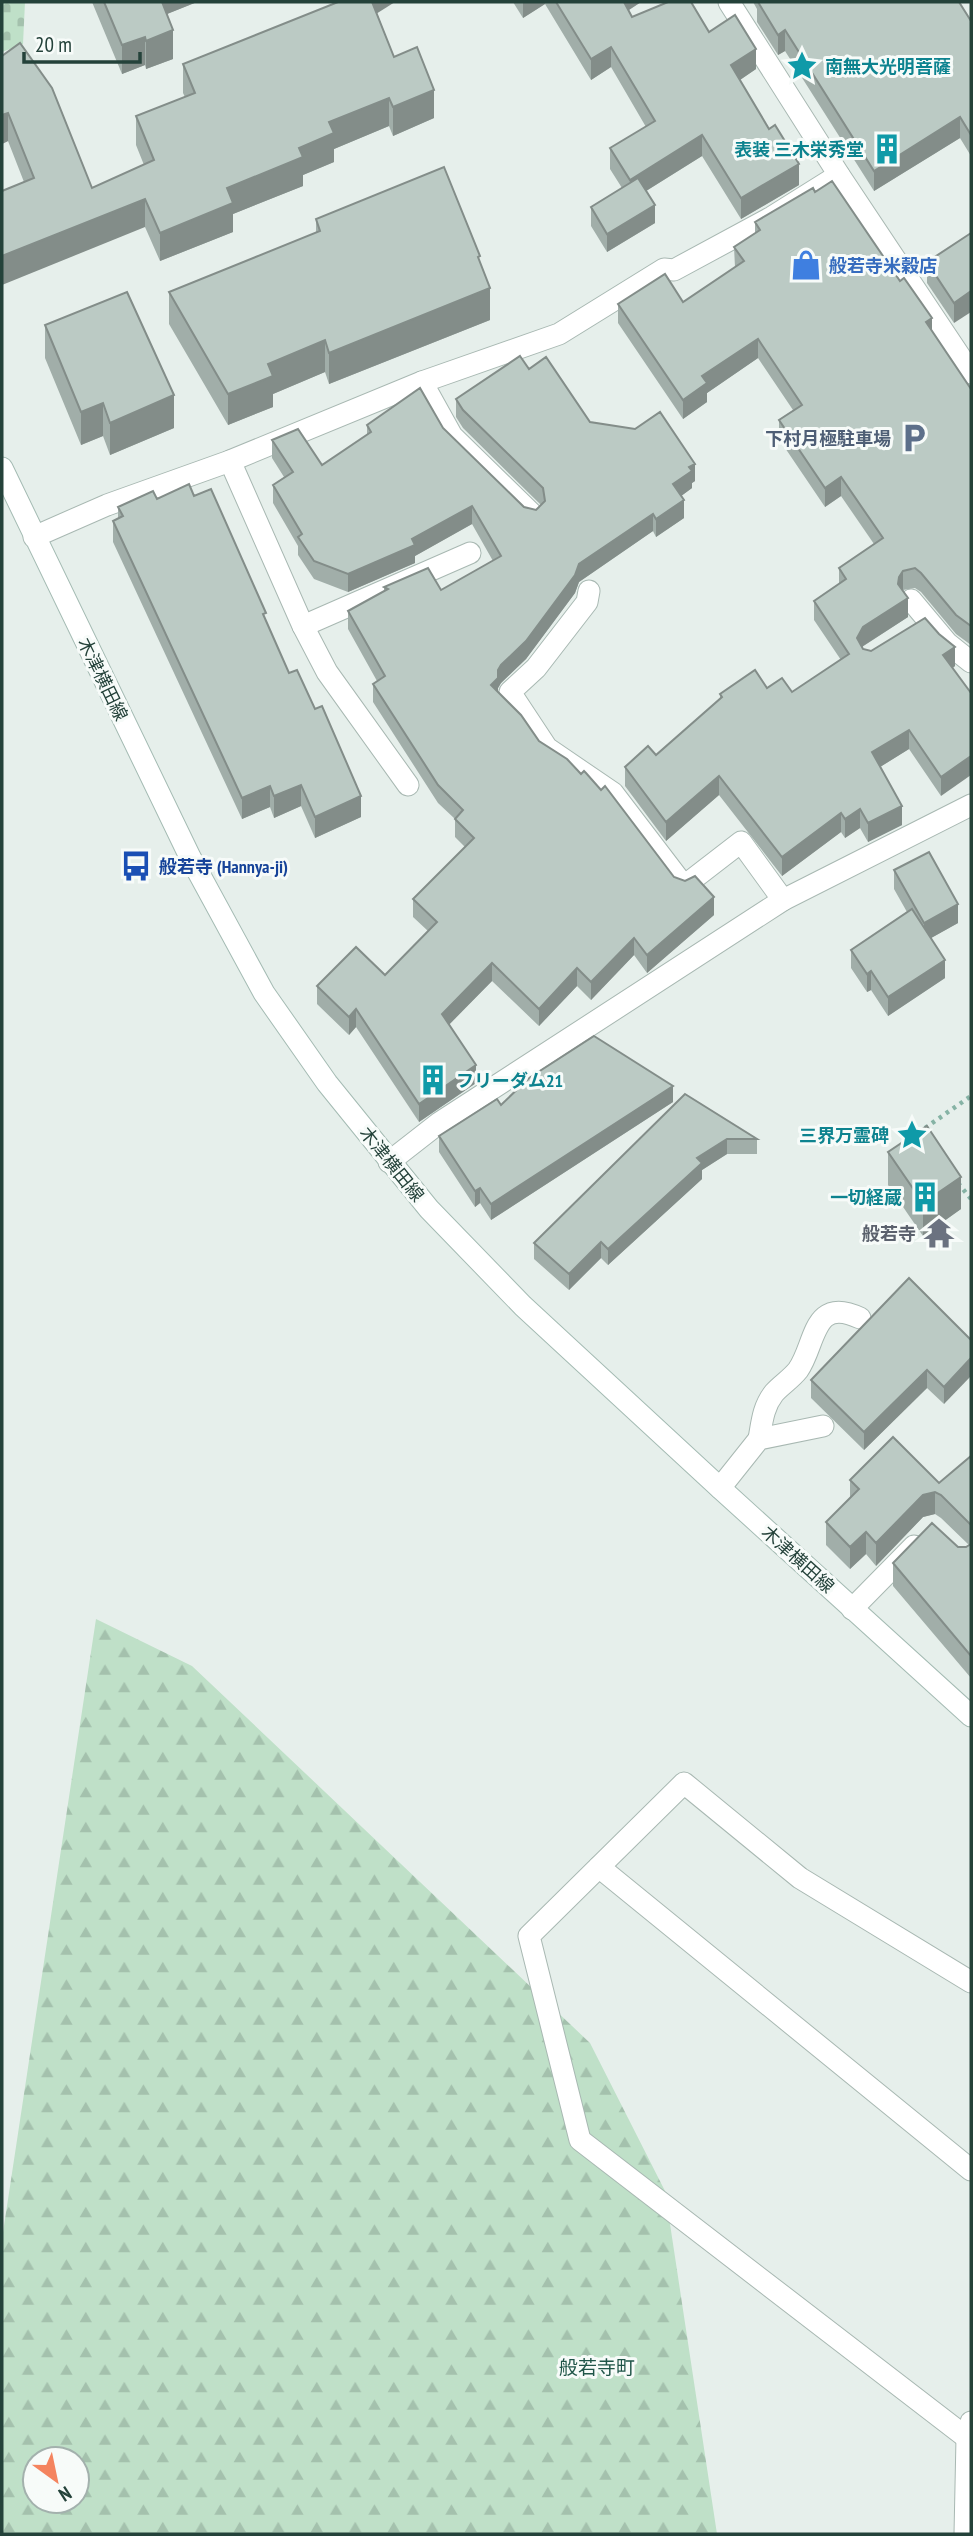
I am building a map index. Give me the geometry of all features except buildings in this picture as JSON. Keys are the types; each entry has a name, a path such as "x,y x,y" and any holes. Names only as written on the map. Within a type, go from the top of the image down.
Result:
{"street":[{"path":"729,2 839,175 971,373"},
{"path":"34,537 107,505 230,461 422,382 559,334 664,269 674,270 772,217 839,175"},
{"path":"422,382 452,436 533,515"},
{"path":"230,461 303,626 327,672 408,785"},
{"name":"木津横田線","path":"2,468 190,857 264,993 327,1083 429,1209 523,1306 971,1716"},
{"path":"303,626 470,553"},
{"path":"589,591 587,602 536,668 510,692 547,748 613,793 684,886 741,842 783,900"},
{"path":"911,600 947,643 971,662"},
{"path":"905,635 928,620"},
{"path":"389,1162 439,1123 783,900 971,805"},
{"path":"720,1488 759,1439 763,1411 774,1394 799,1369 815,1328 828,1314 847,1312 860,1318"},
{"path":"759,1439 823,1426"},
{"path":"852,1609 932,1527"},
{"path":"965,2534 969,2430 580,2140 529,1936 684,1783 800,1878 971,1982"},
{"path":"599,1867 971,2170"}],"path":[{"path":"931,1139 925,1128 971,1096"},
{"path":"956,1180 971,1199"}],"green space":[{"path":"2,2 25,2 23,44 2,52"},
{"path":"96,1619 192,1666 590,2043 665,2191 717,2534 2,2534 2,2239"}],"place":[{"name":"南無大光明菩薩","path":"802,66"},
{"name":"表装 三木栄秀堂","path":"887,149"},
{"name":"般若寺米穀店","path":"806,265"},
{"name":"下村月極駐車場","path":"914,438"},
{"name":"般若寺 (Hannya-ji)","path":"136,866"},
{"name":"フリーダム21","path":"433,1080"},
{"name":"三界万霊碑","path":"912,1135"},
{"name":"一切経蔵","path":"925,1197"},
{"name":"般若寺","path":"939,1233"}],"district":[{"name":"般若寺町","path":"597,2367"}]}
